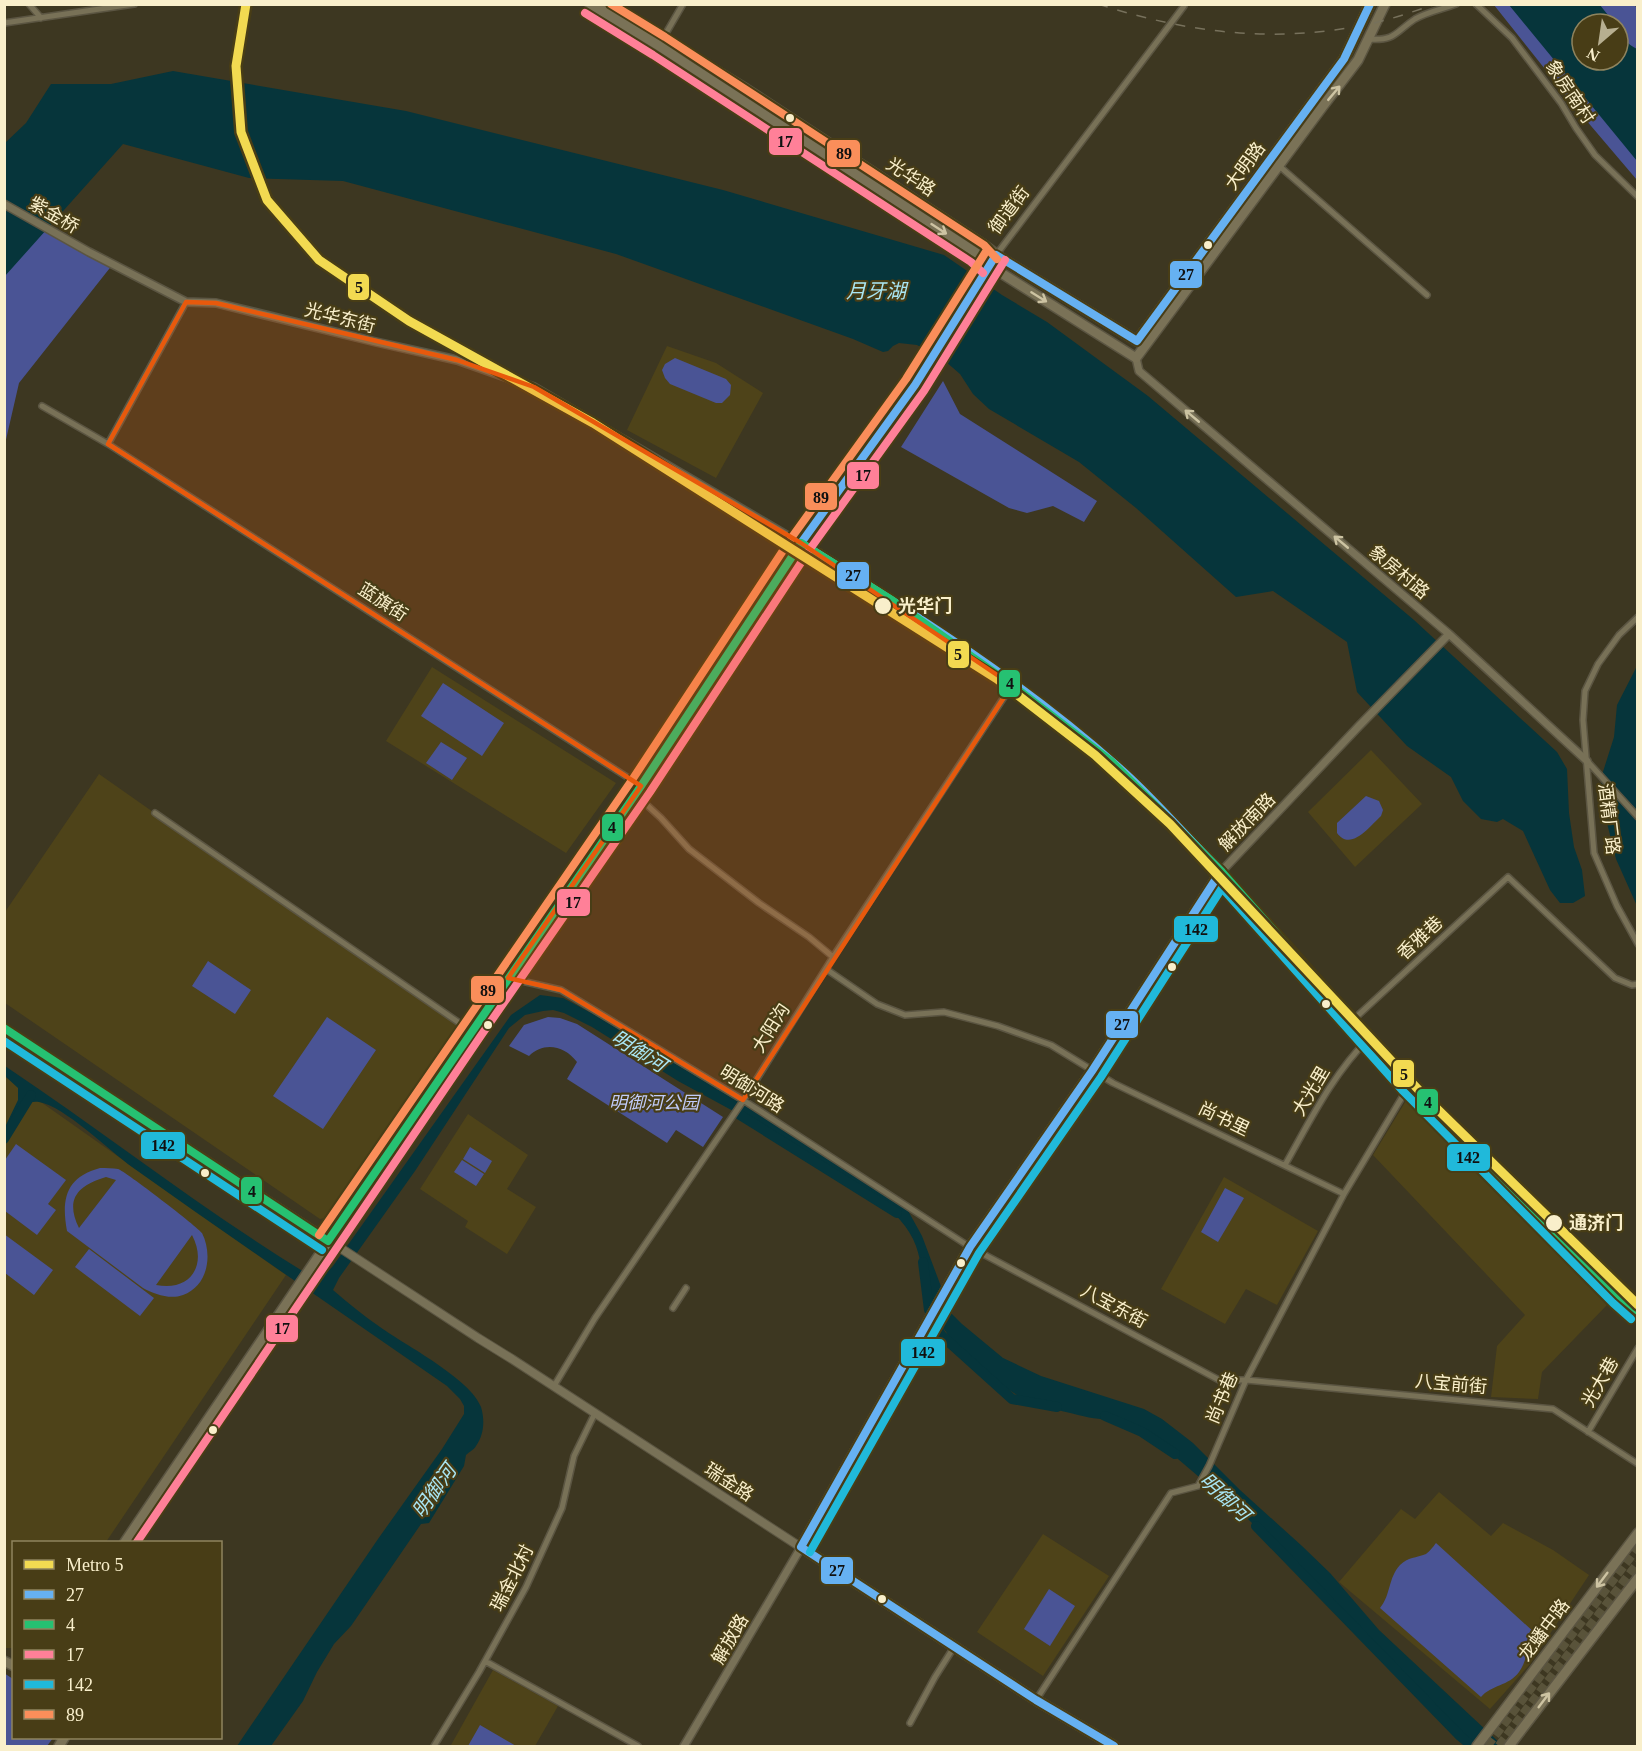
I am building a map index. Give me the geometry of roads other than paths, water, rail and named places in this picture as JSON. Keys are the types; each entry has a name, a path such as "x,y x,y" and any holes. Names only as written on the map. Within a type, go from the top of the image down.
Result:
{"main road":[{"name":"光华路","path":"590,4 766,102 974,238 996,255 1137,341"},
{"name":"光华路","path":"606,4 978,254 990,266 1136,358"},
{"name":"大明路","path":"1137,341 1344,59 1370,4"},
{"name":"大明路","path":"1136,358 1345,78 1369,39 1385,4"},
{"path":"126,1541 471,1031 641,786 801,543 915,385 996,255"},
{"path":"801,543 893,601"},
{"name":"瑞金路","path":"4,1028 954,1647 1104,1744 1114,1746"},
{"path":"878,1411 970,1246"},
{"name":"龙蟠中路","path":"1477,1746 1638,1533"},
{"path":"1509,1746 1638,1578"}],"street":[{"path":"29,4 40,18"},
{"path":"4,23 134,4"},
{"path":"661,42 683,4"},
{"path":"1369,39 1383,40 1391,37 1416,18 1456,4"},
{"name":"象房南村","path":"1476,4 1512,38 1561,103 1595,155 1638,196"},
{"name":"御道街","path":"996,255 1183,5"},
{"path":"1270,158 1427,295"},
{"name":"紫金桥","path":"4,204 89,252"},
{"name":"光华东街","path":"89,252 186,302 216,303 457,360 534,387 801,543"},
{"path":"108,444 186,302"},
{"name":"象房村路","path":"1136,358 1139,371 1449,634 1587,761 1638,817"},
{"name":"蓝旗街","path":"42,406 108,444 641,786"},
{"path":"893,601 1012,685 1112,762 1221,871 1410,1084 1620,1296 1638,1311"},
{"name":"酒精厂路","path":"1638,617 1619,635 1598,663 1585,691 1583,720 1594,853 1617,906 1638,944"},
{"name":"解放南路","path":"921,1333 970,1246 1092,1071 1221,871 1449,634"},
{"name":"大阳沟","path":"554,1386 595,1318 743,1100 833,957 1012,685"},
{"path":"635,794 661,818 688,849 833,957"},
{"path":"155,813 471,1031"},
{"name":"香雅巷","path":"1353,1020 1508,877 1615,978 1632,985 1638,984"},
{"name":"尚书里","path":"826,969 877,1004 904,1015 944,1012 998,1026 1051,1045 1113,1083 1344,1194"},
{"name":"明御河路","path":"508,978 561,990 743,1100 970,1246"},
{"name":"大光里","path":"1285,1165 1330,1084 1352,1054 1369,1038"},
{"name":"尚书巷","path":"1036,1700 1171,1493 1198,1486 1246,1380 1344,1194 1410,1084"},
{"name":"八宝东街","path":"970,1246 1219,1380 1246,1380"},
{"path":"673,1308 686,1288"},
{"name":"光大巷","path":"1588,1432 1638,1348"},
{"name":"八宝前街","path":"1246,1380 1553,1409 1638,1464"},
{"path":"801,1547 878,1411"},
{"name":"瑞金北村","path":"434,1746 526,1587 562,1508 574,1456 595,1413"},
{"name":"解放路","path":"684,1746 801,1547"},
{"path":"910,1723 954,1647"},
{"path":"485,1661 638,1746"}],"water":[{"path":"1509,5 1600,5 1606,12 1570,12 1570,72 1630,72 1630,45 1637,49 1637,161"},
{"name":"月牙湖","path":"173,71 406,111 723,190 944,255 1002,295 1047,322 1148,396 1414,620 1557,752 1567,769 1569,813 1574,847 1582,870 1585,896 1573,903 1560,903 1550,890 1523,831 1503,819 1497,822 1481,819 1463,801 1451,777 1407,746 1357,692 1347,642 1273,591 1236,597 1136,508 1079,462 989,409 973,394 960,374 945,361 917,345 899,343 883,352 853,339 616,254 343,181 249,178 123,144 5,276 5,143 26,123 51,84 111,84"},
{"path":"1637,666 1637,906 1616,859 1605,815 1601,778 1614,737 1617,705"},
{"path":"540,995 563,998 593,1014 815,1148 906,1207 922,1236 951,1313 962,1324 1003,1358 1041,1376 1144,1409 1162,1419 1193,1443 1330,1573 1379,1630 1503,1746 1475,1746 1246,1517 1151,1436 1132,1425 1078,1415 1031,1402 1008,1389 968,1356 950,1337 933,1310 913,1239 900,1220 879,1200 735,1112 678,1081 592,1027 553,1010 525,1015 509,1028 333,1290 374,1323 436,1363 465,1385 481,1407 483,1422 481,1437 466,1455 464,1466 429,1523 421,1524 351,1626 334,1644 303,1701 271,1746 237,1746 442,1449 464,1414 464,1406 447,1386 132,1167 87,1130 49,1105 39,1102 26,1104 17,1114 5,1139 5,1127 18,1100 18,1088 5,1076 5,1066 199,1203 319,1281 333,1266 511,1015"}],"waterway":[{"path":"4,1139 31,1095"},
{"name":"明御河","path":"740,1115 897,1213"},
{"name":"明御河","path":"923,1262 929,1310"},
{"name":"明御河","path":"934,1321 941,1335 1012,1399 1057,1407"},
{"name":"明御河","path":"1105,1416 1142,1432 1175,1454"},
{"name":"明御河","path":"1256,1526 1472,1746"}],"tunnel":[{"path":"1487,1746 1638,1547"},
{"path":"1499,1746 1638,1563"}],"railway":[{"path":"1098,4 1167,23 1201,29 1269,34 1338,29 1382,21 1436,4"}],"metro line":[{"name":"5","path":"246,4 236,66 241,132 267,200 319,260 409,321 593,423 997,679 1095,755 1170,824 1428,1100 1638,1305"}],"place":[{"name":"光华门","path":"883,606"},
{"name":"通济门","path":"1554,1223"}],"park label":[{"name":"明御河公园","path":"654,1103"}]}
